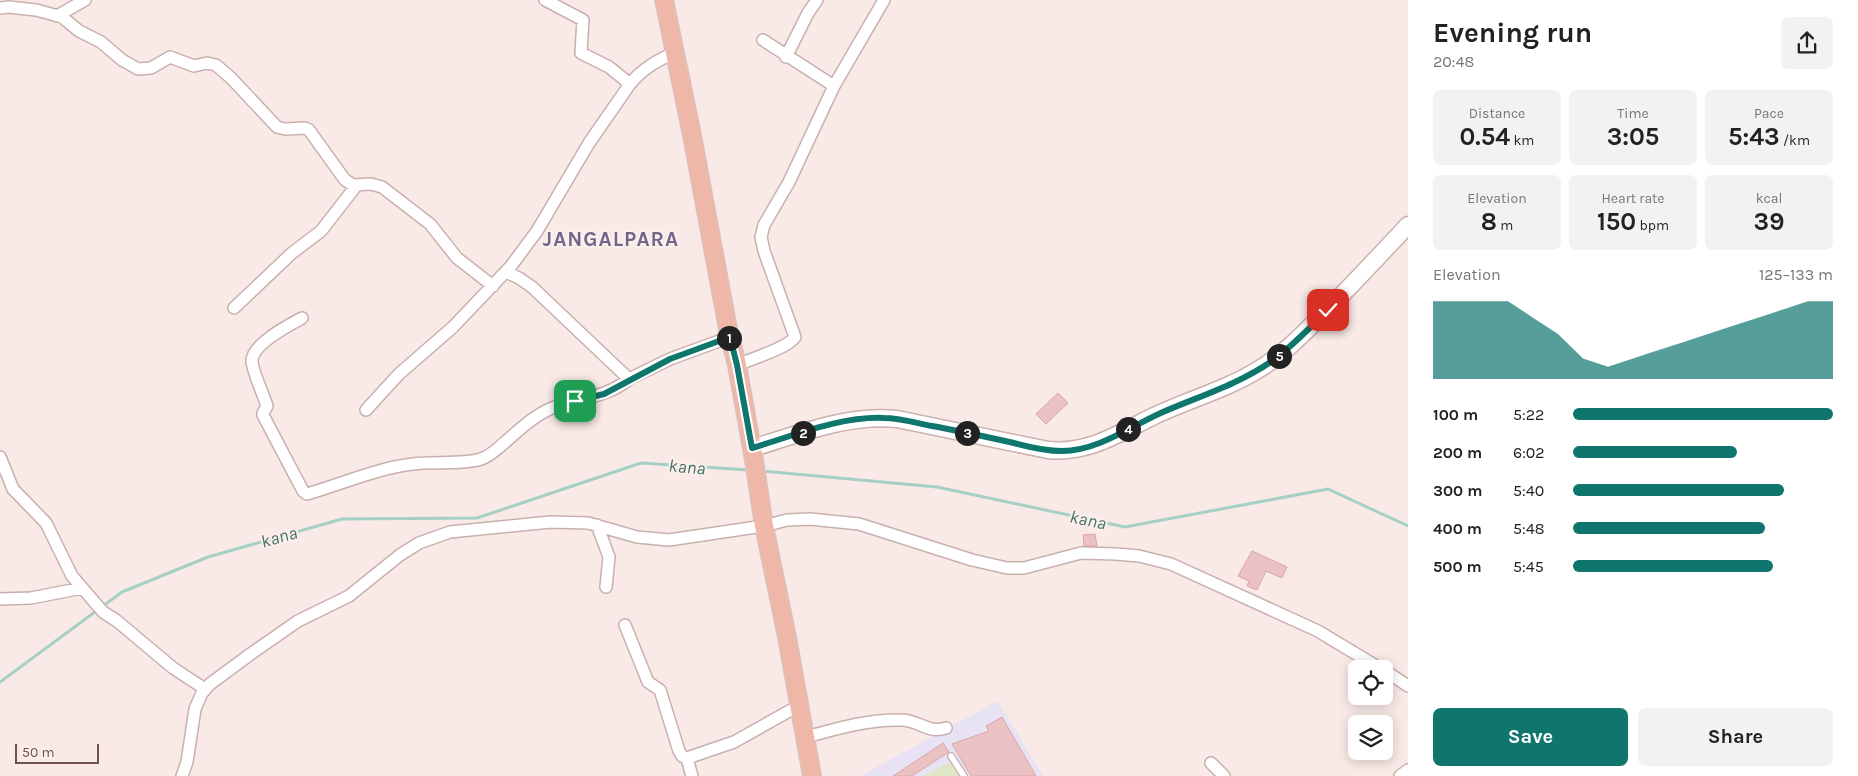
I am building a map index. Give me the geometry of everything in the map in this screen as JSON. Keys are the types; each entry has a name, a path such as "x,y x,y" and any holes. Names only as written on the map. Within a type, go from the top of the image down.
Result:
{"main road":[{"path":"664,0 737,365 764,526 800,705 812,776"}],"street":[{"path":"58,16 85,0"},
{"path":"545,0 583,20 581,52 609,67 630,84"},
{"path":"786,57 808,13 817,0"},
{"path":"737,365 782,346 792,341 795,337 764,251 761,234 768,217 793,174 834,86 884,0"},
{"path":"0,8 9,6 58,16 79,31 101,42 122,60 138,69 151,68 170,57 194,66 208,63 216,65 277,126 285,129 305,128 309,130 340,175 349,183 356,186 371,184 382,187 430,224 457,258 493,286"},
{"path":"764,40 786,57 834,86"},
{"path":"366,410 398,374 453,327 506,272 537,231 589,143 630,84 650,64 675,52"},
{"path":"234,308 292,253 321,231 356,186"},
{"path":"753,454 835,424 854,419 873,418 897,419 1048,450 1083,449 1240,380 1273,360 1290,348 1408,226"},
{"path":"506,272 532,287 629,379"},
{"path":"302,318 269,338 256,352 252,362 266,405 263,415 303,491 308,494 399,466 425,462 481,459 494,452 531,420 550,409 562,404 604,394 617,388 629,379 677,356 730,337"},
{"path":"0,456 13,489 46,523 72,576 84,591 103,612 117,621 173,668 205,689"},
{"path":"182,776 187,762 195,709 205,689 288,628 349,596 400,555 424,541 455,532 530,524 576,522 597,525 637,537 669,540 798,519 852,523 972,560 1007,568 1024,568 1087,553 1116,554 1155,559 1171,564 1318,630 1366,660"},
{"path":"597,525 609,557 606,587"},
{"path":"0,599 31,598 84,591"},
{"path":"625,625 648,682 660,690 679,751 688,759 692,776"},
{"path":"1393,677 1408,686"},
{"path":"688,759 743,737 800,705"},
{"path":"806,737 836,729 892,720 912,721 931,730 946,728"},
{"path":"1211,763 1224,776"},
{"path":"1400,776 1408,770"}],"lane":[{"path":"951,756 964,776"}],"shaded area":[{"path":"998,701 1043,776 860,776"}],"green space":[{"path":"952,761 961,776 923,776"}],"building":[{"path":"1058,393 1068,403 1046,424 1036,414"},
{"path":"1095,534 1097,546 1084,546 1083,535"},
{"path":"1252,551 1287,567 1282,578 1266,571 1257,590 1247,586 1249,581 1238,576"},
{"path":"1002,717 1036,776 971,776 952,744 989,731 986,726"},
{"path":"943,743 949,752 912,776 893,776"}],"waterway":[{"name":"kana","path":"0,682 122,592 208,557 342,519 477,518 641,463 749,470"},
{"name":"kana","path":"761,471 937,487 1125,527 1328,489 1408,526"}],"district":[{"name":"JANGALPARA","path":"611,239"}],"route":[{"path":"575,401 594,398 604,394 617,388 629,379 631,380 670,359 730,337 752,448 854,419 885,418 1032,447 1061,451 1083,449 1240,380 1290,348 1328,310"}]}
